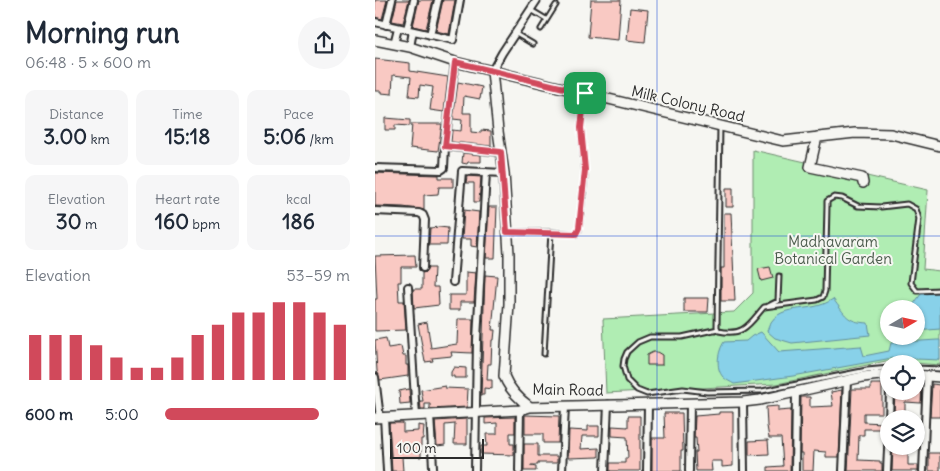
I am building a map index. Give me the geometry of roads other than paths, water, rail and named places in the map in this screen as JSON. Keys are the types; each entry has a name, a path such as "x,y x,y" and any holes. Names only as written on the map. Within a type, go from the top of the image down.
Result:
{"street":[{"path":"387,25 392,0"},
{"path":"410,47 414,0"},
{"path":"430,35 438,0"},
{"path":"375,22 453,40 460,0"},
{"path":"492,71 537,0"},
{"path":"394,44 398,28"},
{"name":"Milk Colony Road","path":"375,40 410,47 455,62 783,140 855,133 891,134 940,146"},
{"path":"375,168 442,170 444,166 455,62"},
{"name":"Main Road","path":"492,71 503,173 509,254 509,304 504,376 513,391 530,406 743,402 760,400 847,380 880,375"},
{"path":"817,137 810,167 862,178 863,183"},
{"path":"445,146 501,152"},
{"path":"453,282 462,171 503,173"},
{"path":"475,471 474,413 486,172"},
{"path":"375,211 419,213 423,215 425,220 423,268"},
{"path":"408,288 417,416"},
{"path":"923,471 927,376 940,377"},
{"path":"375,377 387,471"},
{"path":"843,471 847,380"},
{"path":"795,471 796,392"},
{"path":"743,402 744,471"},
{"path":"689,403 689,471"},
{"path":"605,471 608,404"},
{"path":"647,471 648,404"},
{"path":"380,418 520,410 530,406"},
{"path":"562,471 565,406"},
{"path":"519,471 520,410"},
{"path":"430,415 433,467"},
{"path":"887,471 888,455"}],"lane":[{"path":"541,29 556,5"},
{"path":"530,10 546,19"},
{"path":"515,33 533,44"},
{"path":"507,232 576,234 579,230 585,170 581,128 585,93"},
{"path":"718,329 720,126"},
{"path":"764,307 809,302 823,297 825,291 827,202 834,197 842,198 858,206 881,207 907,204 917,209 919,219 911,283 917,291 940,290"},
{"path":"544,354 551,232"},
{"path":"779,276 778,301 764,307 746,328 729,332 722,332 718,329 682,337 650,337 638,342 627,352 624,359 627,380 637,390 647,394 676,389 707,392 762,391 880,369"},
{"path":"925,368 940,369"}],"water":[{"path":"940,292 940,329 925,330 925,300 917,300 921,294"},
{"path":"833,299 847,317 855,321 868,323 870,335 792,343 775,338 767,331 772,321 786,311 814,307"},
{"path":"761,332 779,352 861,346 864,356 889,351 890,345 925,345 925,341 940,340 940,360 925,359 925,355 880,355 880,360 793,376 734,384 724,378 719,369 720,350 724,342 746,341"}],"park label":[{"name":"Madhavaram Botanical Garden","path":"833,250"}]}
